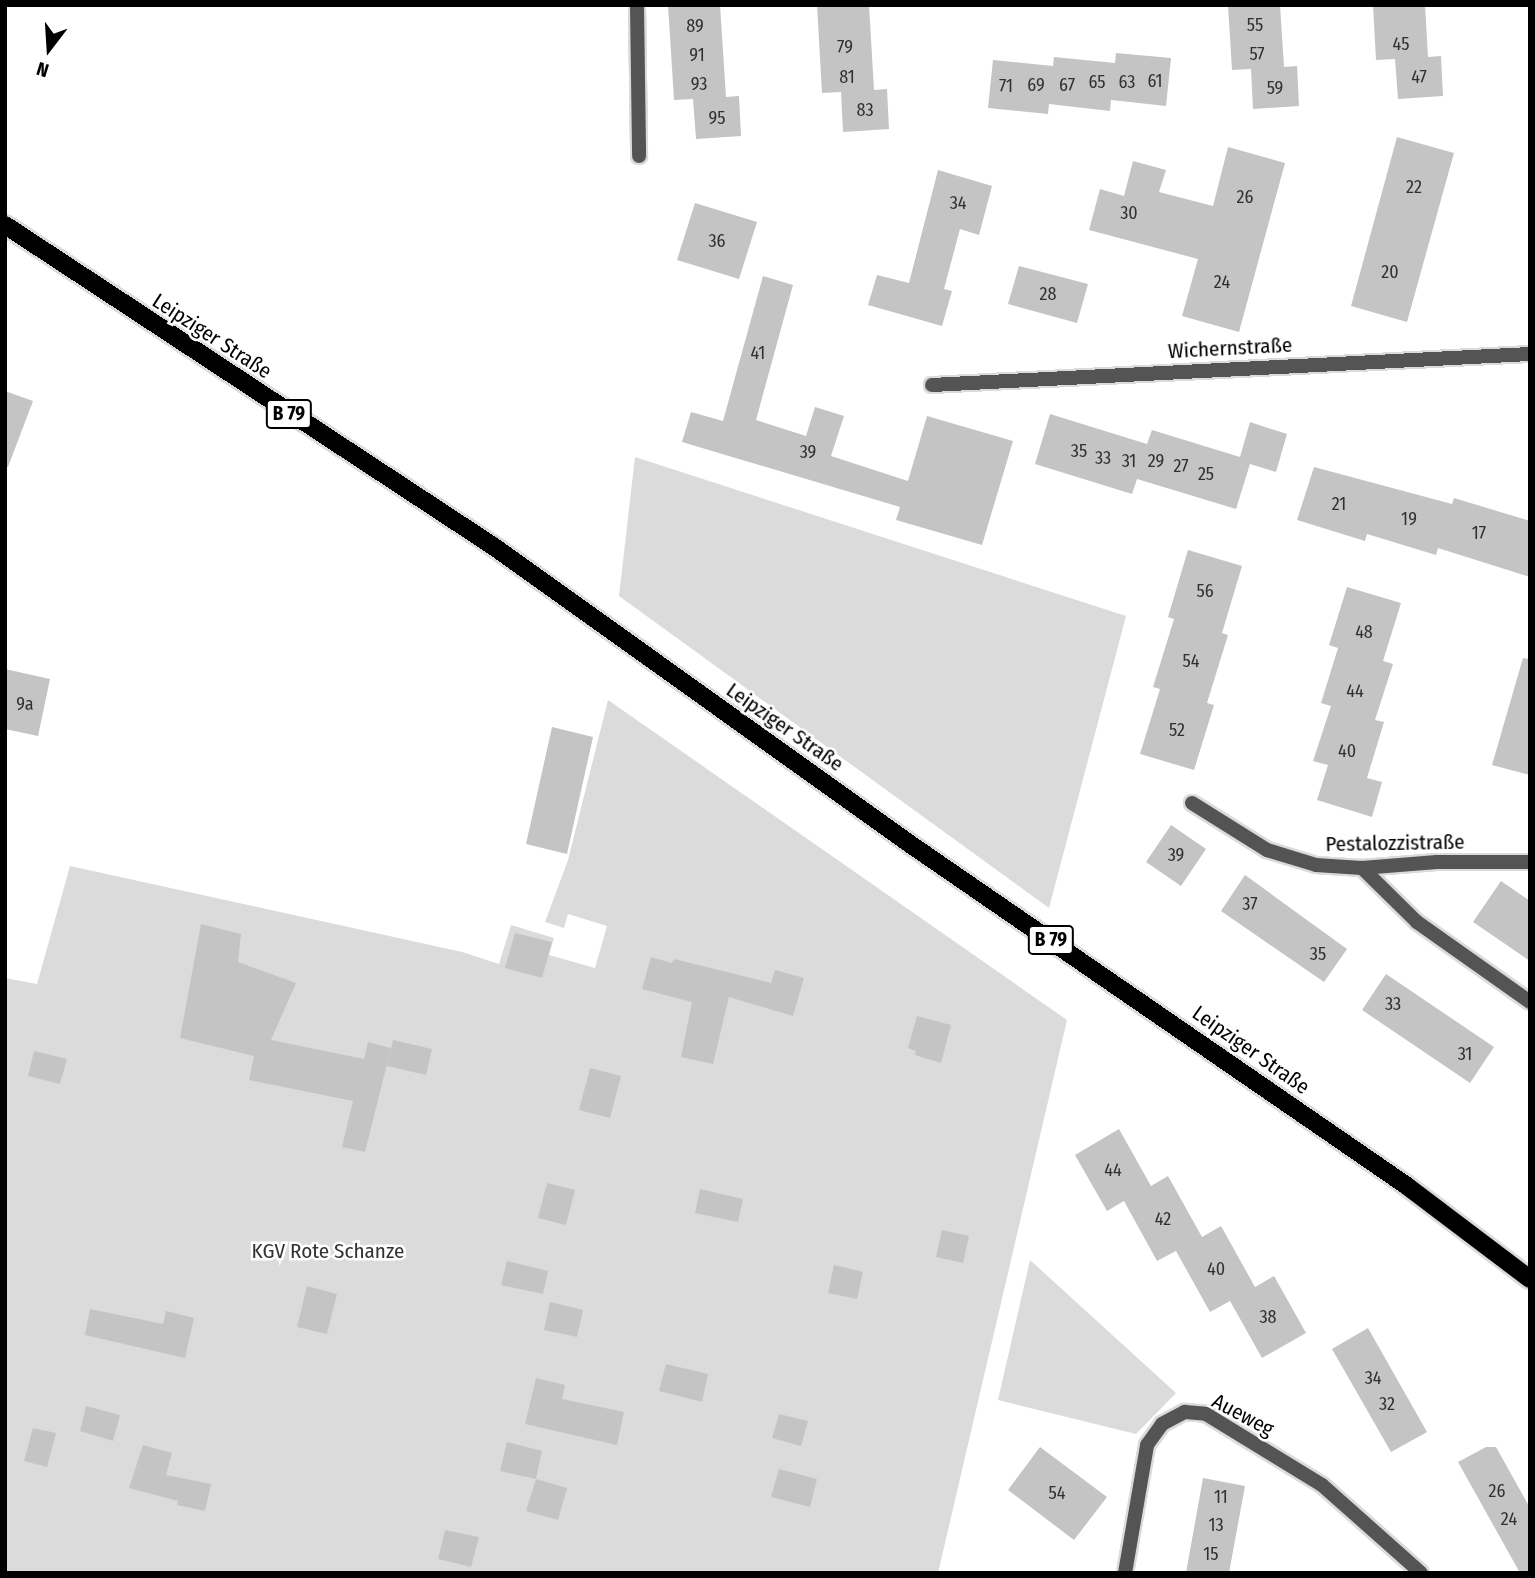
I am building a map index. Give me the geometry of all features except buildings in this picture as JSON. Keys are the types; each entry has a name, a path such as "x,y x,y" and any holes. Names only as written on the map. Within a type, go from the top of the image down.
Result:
{"main road":[{"name":"Leipziger Straße","path":"5,225 493,546 910,844 1407,1186 1530,1279"}],"street":[{"path":"637,5 639,156"},
{"name":"Wichernstraße","path":"932,385 1530,354"},
{"name":"Pestalozzistraße","path":"1192,803 1267,850 1316,865 1362,868 1437,862 1530,862"},
{"path":"1362,868 1417,922 1530,1002"},
{"name":"Aueweg","path":"1125,1573 1147,1445 1162,1424 1185,1412 1206,1414 1322,1485 1421,1573"}],"green space":[{"path":"635,457 1126,616 1049,908 619,596"},
{"name":"KGV Rote Schanze","path":"608,700 1067,1020 938,1573 5,1573 5,978 37,984 70,866 462,952 499,964 511,925 554,938 549,955 595,968 607,926 568,914 564,928 545,922 568,860"},
{"path":"1030,1260 1176,1393 1136,1434 998,1400"}]}
